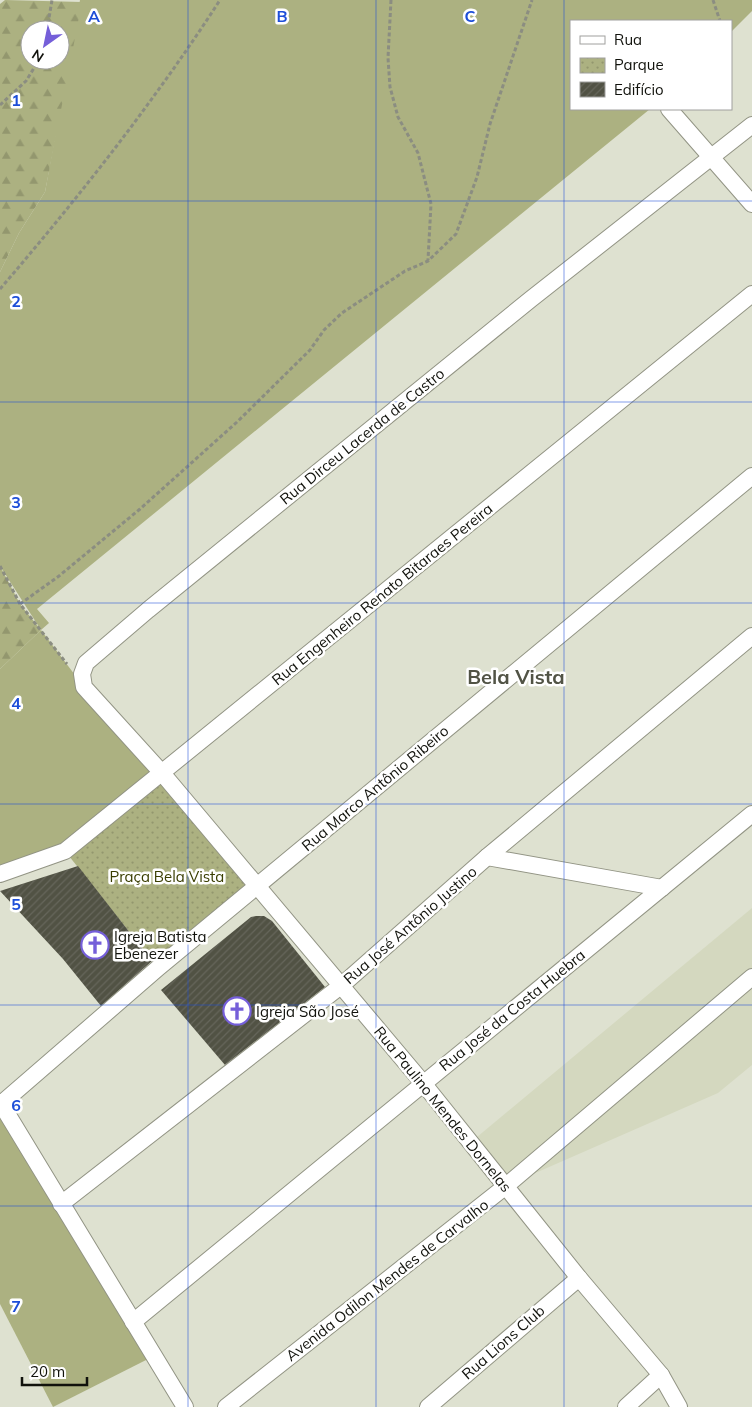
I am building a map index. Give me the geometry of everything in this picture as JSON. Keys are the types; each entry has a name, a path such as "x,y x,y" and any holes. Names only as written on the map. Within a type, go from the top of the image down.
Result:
{"street":[{"path":"670,110 752,204"},
{"name":"Rua Dirceu Lacerda de Castro","path":"84,687 82,674 86,663 106,645 710,156 752,125"},
{"name":"Rua Engenheiro Renato Bitaraes Pereira","path":"0,874 65,851 752,294"},
{"name":"Rua Marco Antônio Ribeiro","path":"0,1103 258,885 752,476"},
{"name":"Rua José Antônio Justino","path":"61,1204 342,985 487,857 752,636"},
{"path":"84,687 162,772"},
{"name":"Rua Paulino Mendes Dornelas","path":"162,772 423,1083 579,1278 661,1375 679,1406"},
{"name":"Rua José da Costa Huebra","path":"133,1322 752,814"},
{"path":"487,857 662,888"},
{"name":"Avenida Odilon Mendes de Carvalho","path":"226,1407 506,1186 752,977"},
{"path":"0,1103 184,1407"},
{"name":"Rua Lions Club","path":"428,1407 579,1278"},
{"path":"626,1407 661,1375"}],"path":[{"path":"49,20 52,0"},
{"path":"0,289 100,169 175,68 220,0"},
{"path":"392,0 388,58 390,87 398,117 418,153 431,204 428,261"},
{"path":"20,604 59,576 140,509 230,428 310,350 324,330 342,313 405,270 428,261 456,234 477,178 490,124 532,0"},
{"path":"713,0 720,20"},
{"path":"0,105 26,82 33,70"},
{"path":"0,566 20,604 84,687"}],"shaded area":[{"path":"752,908 752,1065 718,1093 506,1186 471,1142"}],"green space":[{"path":"5,0 82,2 70,64 70,20 20,20 20,70 69,70 45,192 19,233 0,272 0,4"},
{"path":"80,0 752,0 752,11 732,31 732,20 570,20 570,110 649,110 37,609 49,623 41,630 0,566 0,272 19,233 45,192 67,70 70,70 70,55"},
{"path":"0,566 20,604 41,630 0,669"},
{"path":"41,630 84,687 162,773 65,851 0,874 0,669"},
{"name":"Praça Bela Vista","path":"162,773 257,885 158,968 65,851"},
{"path":"0,1102 154,1356 53,1407 0,1304"}],"building":[{"name":"Igreja Batista Ebenezer","path":"78,866 152,961 101,1006 63,959 0,891"},
{"name":"Igreja São José","path":"264,916 272,921 325,987 225,1065 161,990 251,917"}],"place":[{"name":"Igreja Batista Ebenezer","path":"95,945"},
{"name":"Igreja São José","path":"237,1011"}],"district":[{"name":"Bela Vista","path":"516,676"}]}
